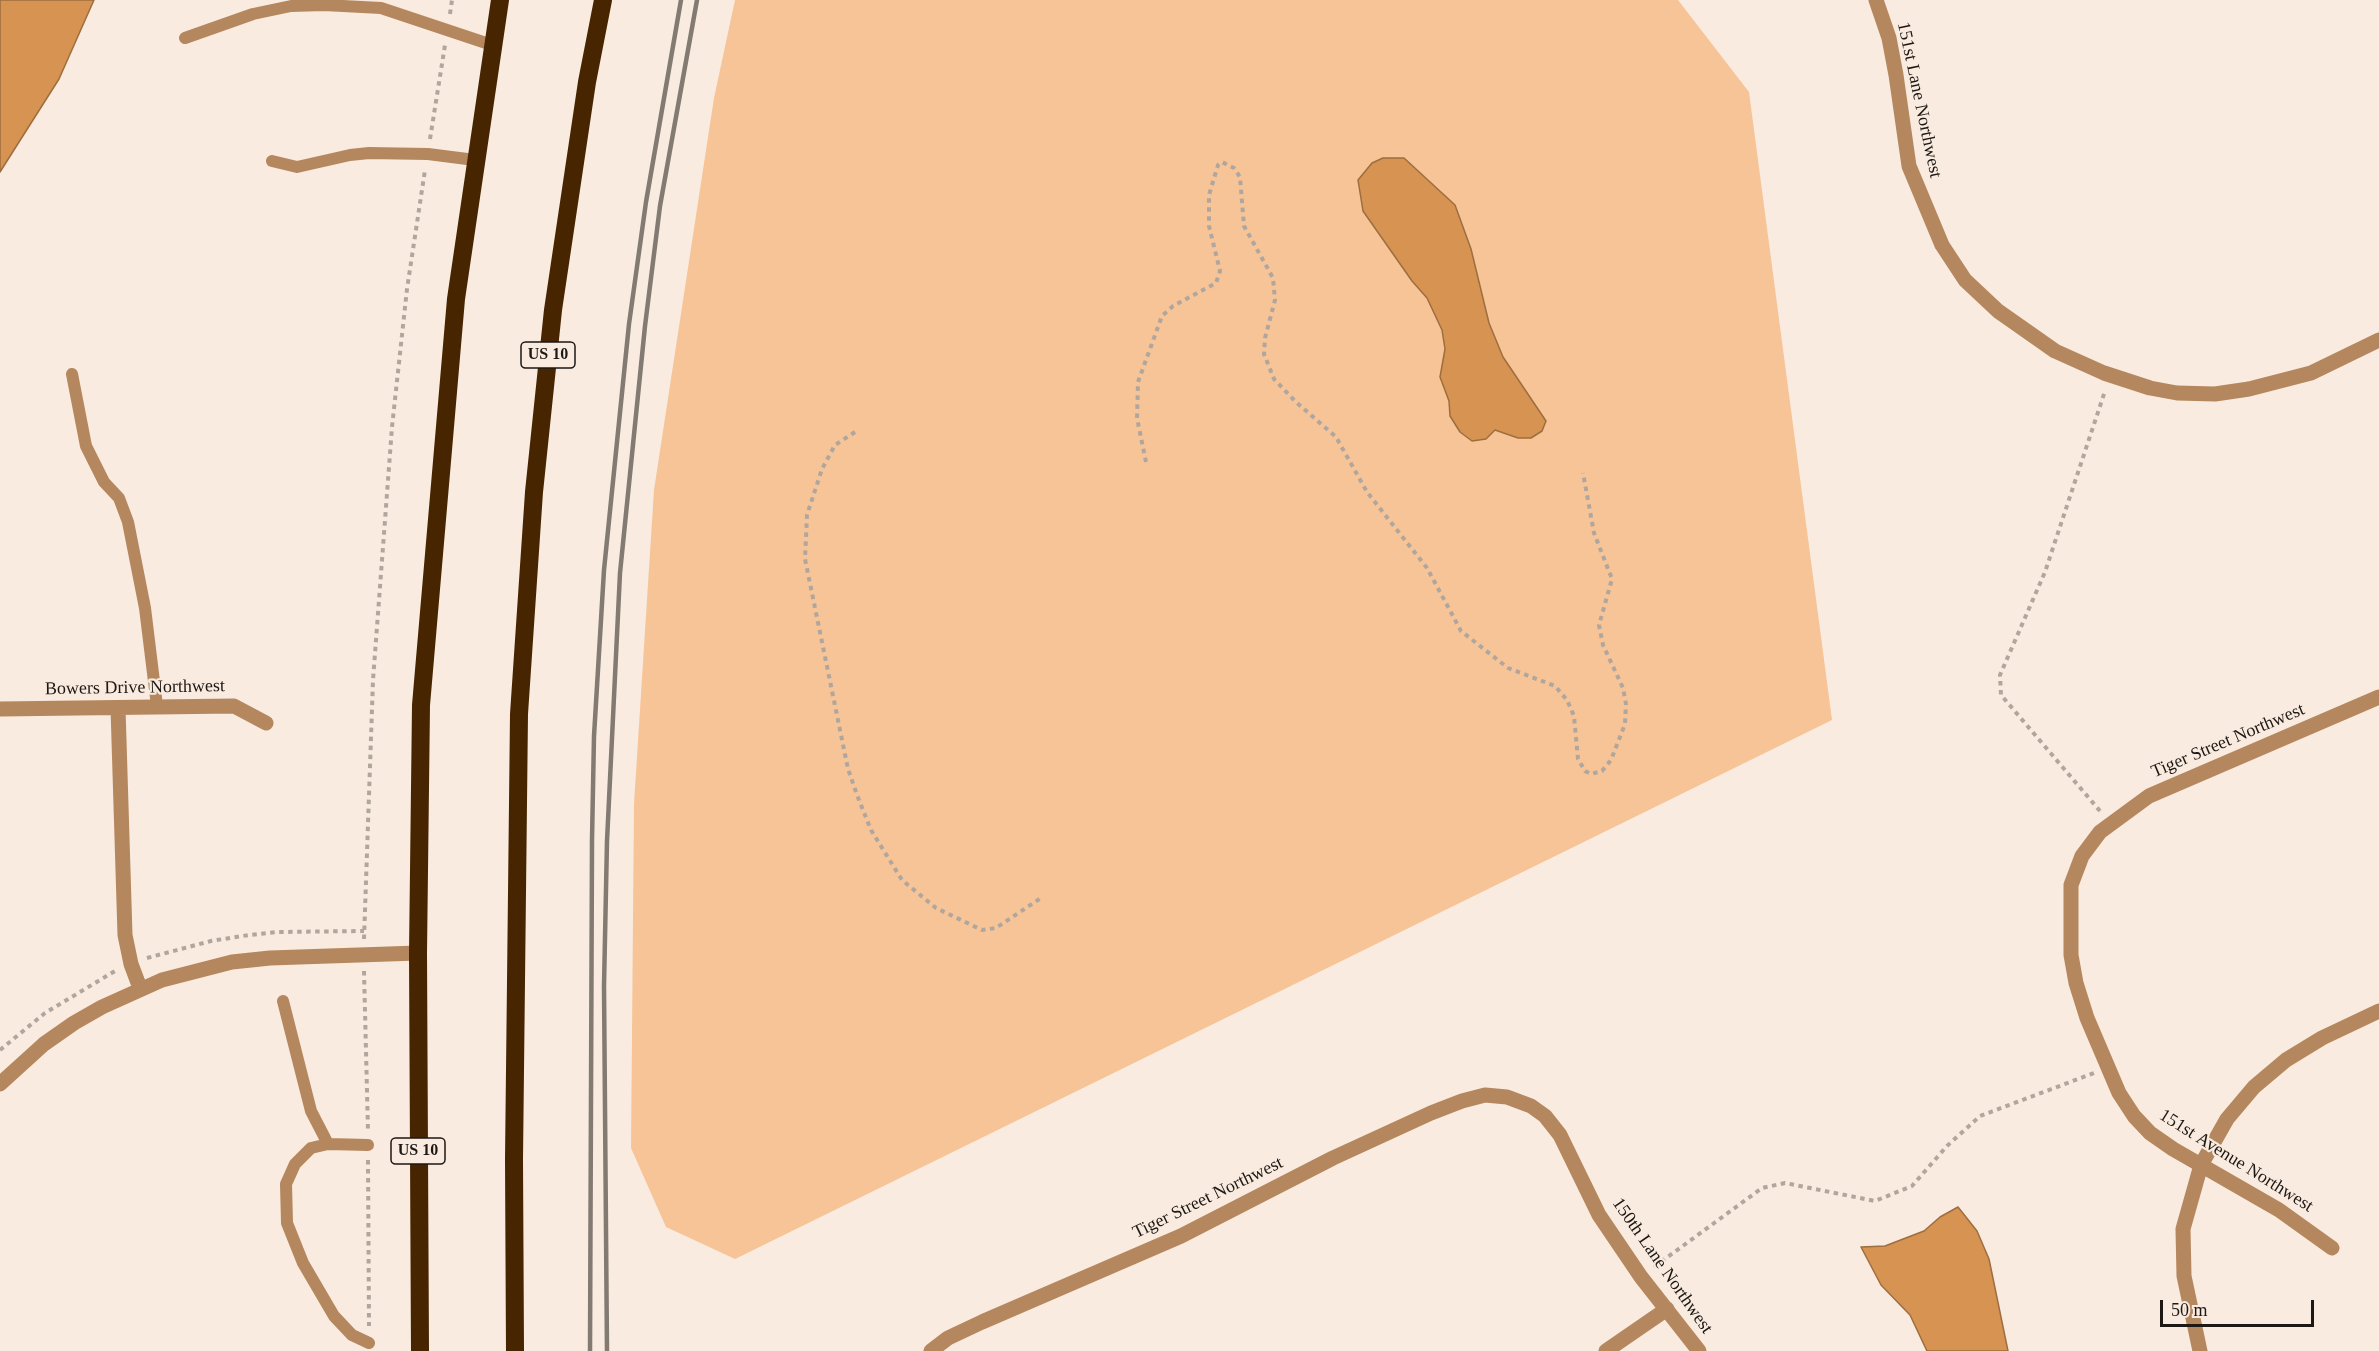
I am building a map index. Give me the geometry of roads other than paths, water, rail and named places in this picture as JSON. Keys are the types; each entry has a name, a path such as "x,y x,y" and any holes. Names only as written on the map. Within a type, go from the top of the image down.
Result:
{"highway":[{"name":"US 10","path":"420,1351 417,953 421,705 456,299 500,0"},
{"name":"US 10","path":"515,1351 519,714 534,492 553,310 587,82 603,0"}],"street":[{"name":"151st Lane Northwest","path":"1876,0 1888,38 1896,75 1909,166 1942,245 1965,280 1998,311 2055,351 2107,374 2178,393 2215,394 2249,390 2311,373 2379,340"},
{"name":"Tiger Street Northwest","path":"2105,827 2149,796 2379,698"},
{"name":"Bowers Drive Northwest","path":"0,709 234,706 266,723"},
{"path":"118,708 125,935 131,964 140,988"},
{"name":"151st Avenue Northwest","path":"2105,827 2082,856 2071,885 2069,923 2076,982 2119,1093 2134,1116 2150,1133 2279,1210 2332,1248"},
{"path":"0,1084 44,1044 67,1029 140,988 186,973 232,962 300,956 417,953"},
{"path":"2200,1351 2184,1276 2183,1229 2201,1164 2227,1119 2254,1087 2286,1060 2322,1038 2379,1011"},
{"name":"Tiger Street Northwest","path":"931,1351 948,1338 1181,1236 1333,1158 1431,1113 1485,1095 1507,1097"},
{"name":"150th Lane Northwest","path":"1507,1097 1531,1106 1545,1116 1560,1135 1599,1215 1641,1276 1699,1351"},
{"path":"1606,1351 1666,1309"}],"lane":[{"path":"185,38 253,14 291,6 324,5 381,8 492,45"},
{"path":"272,161 297,167 350,154 428,154 475,160"},
{"path":"72,374 86,446 104,482 118,498 128,522 145,608 157,706"},
{"path":"283,1001 311,1111 328,1144"},
{"path":"368,1146 328,1144 311,1148 295,1164 286,1184 287,1223 303,1263 334,1316 352,1335 369,1343"}],"railway":[{"path":"590,1351 592,840 594,736 604,570 629,324 646,202 681,0"},
{"path":"607,1351 604,986 607,841 620,573 645,326 660,206 697,0"}]}
